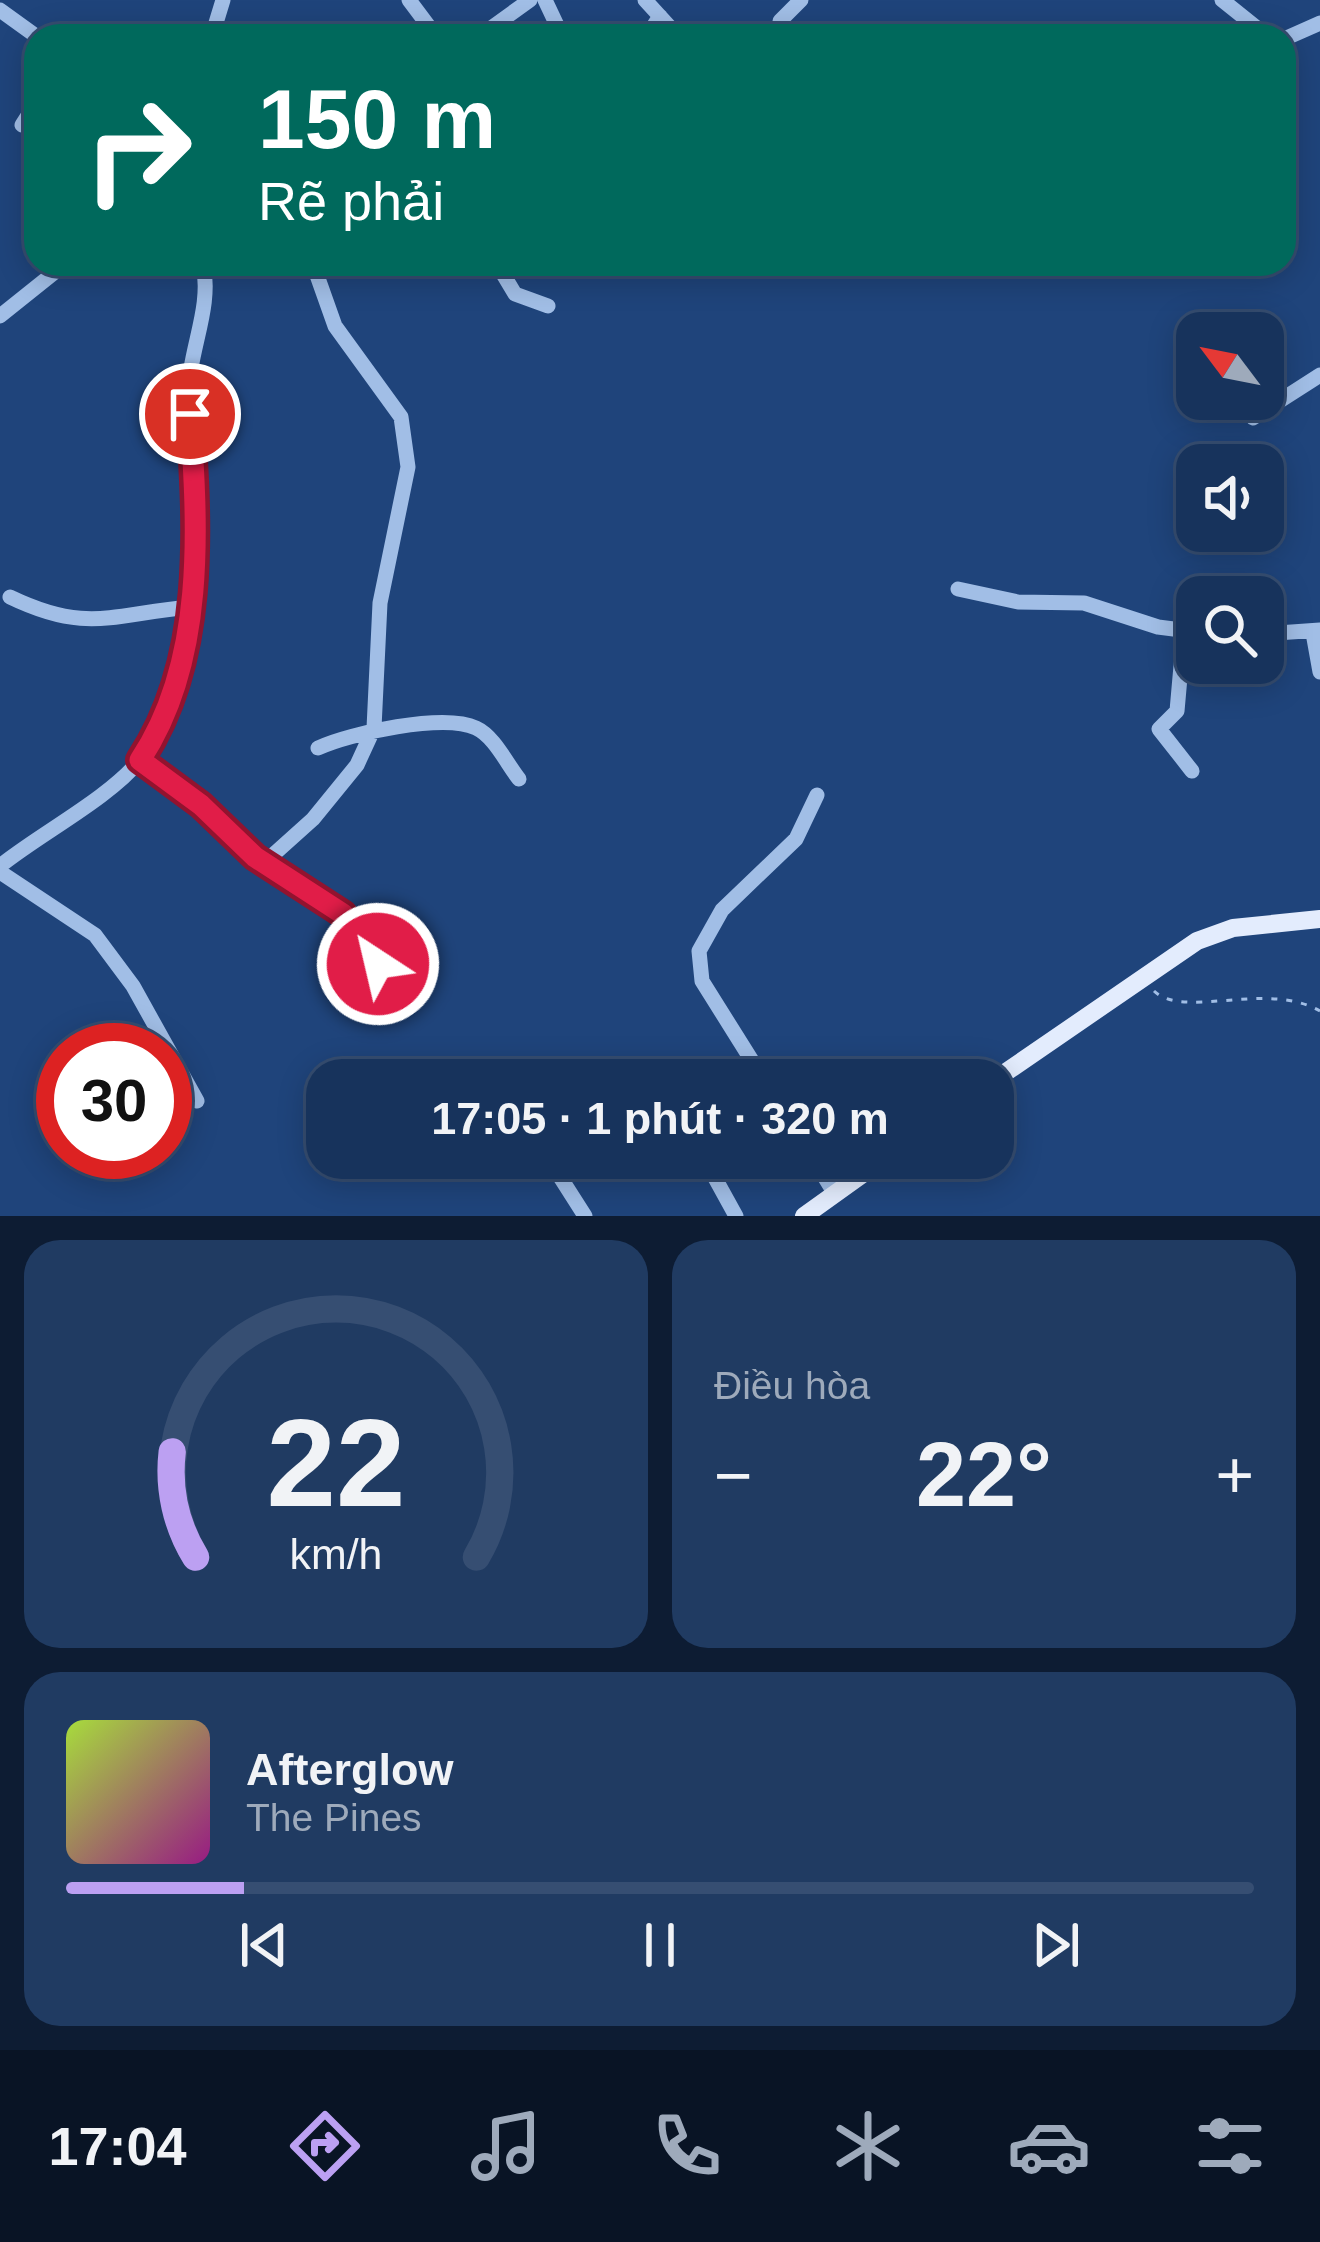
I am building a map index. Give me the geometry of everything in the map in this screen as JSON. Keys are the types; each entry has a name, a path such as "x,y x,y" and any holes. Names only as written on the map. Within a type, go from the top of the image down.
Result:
{"main road":[{"path":"1014,1066 1197,941 1233,928 1320,919"},
{"path":"804,1216 856,1179"}],"street":[{"path":"497,24 530,0"},
{"path":"645,0 667,24"},
{"path":"780,21 801,0"},
{"path":"1222,0 1252,24"},
{"path":"655,24 660,16"},
{"path":"0,316 50,276"},
{"path":"197,1101 134,986 95,935 0,869 140,760 166,709 196,570 188,395 205,276"},
{"path":"206,283 212,276"},
{"path":"264,863 313,819 357,765 374,728 380,603 404,502 409,443 393,403 335,326 318,276"},
{"path":"504,276 515,294 548,306"},
{"path":"1284,398 1320,375"},
{"path":"958,589 1018,602 1084,603 1176,628"},
{"path":"10,597 54,616 83,622 191,608"},
{"path":"1284,633 1316,631 1320,672"},
{"path":"1182,684 1178,711 1159,729 1192,771"},
{"path":"318,748 374,728 474,727 519,779"},
{"path":"140,760 201,805 264,863 343,914 378,964"},
{"path":"751,1059 702,981 699,951 722,910 796,839 817,795"},
{"path":"561,1179 585,1216"},
{"path":"716,1179 736,1216"},
{"path":"826,1179 836,1194"}],"path":[{"path":"1144,973 1156,995 1174,1004 1276,995 1320,1011"}],"route":[{"path":"190,414 193,595 166,709 140,760 201,805 255,857 308,887 343,914 378,964"}]}
